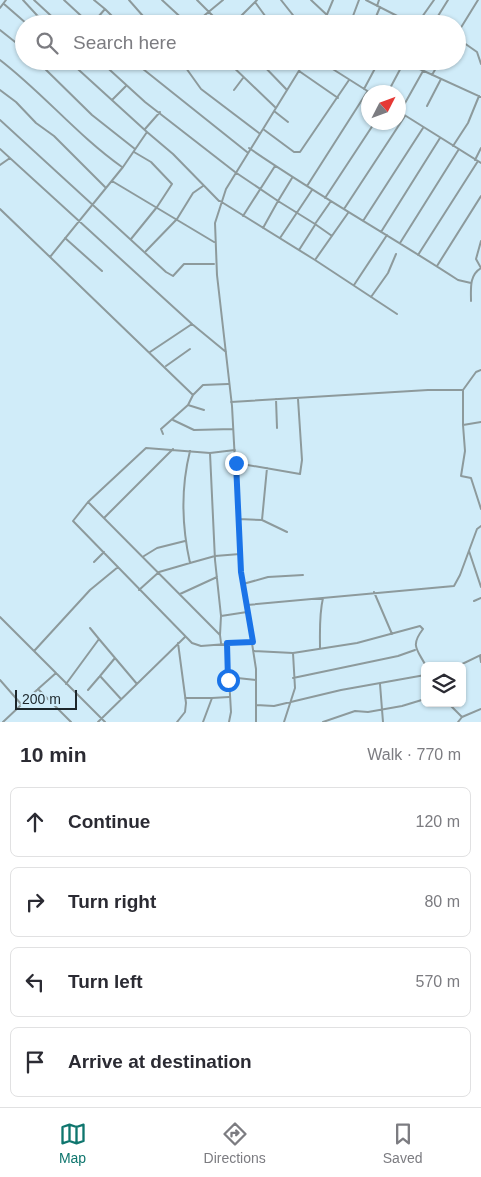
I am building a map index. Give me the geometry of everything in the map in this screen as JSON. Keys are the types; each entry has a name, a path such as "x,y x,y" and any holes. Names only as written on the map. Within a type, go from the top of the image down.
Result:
{"street":[{"path":"0,8 6,0"},
{"path":"23,0 37,15"},
{"path":"34,0 50,15"},
{"path":"64,0 81,15"},
{"path":"94,0 110,15"},
{"path":"129,0 142,15"},
{"path":"162,0 178,15"},
{"path":"197,0 213,15"},
{"path":"203,15 223,0"},
{"path":"281,0 293,15"},
{"path":"311,0 327,15 333,0"},
{"path":"353,15 359,0"},
{"path":"366,0 396,15"},
{"path":"377,6 379,0"},
{"path":"422,15 434,0"},
{"path":"439,15 448,0"},
{"path":"466,19 478,0"},
{"path":"242,15 256,1 265,15"},
{"path":"4,4 17,15"},
{"path":"377,15 380,7"},
{"path":"99,15 104,9"},
{"path":"0,30 15,42"},
{"path":"466,44 477,52 481,64"},
{"path":"0,60 46,99 99,150 123,167"},
{"path":"46,70 96,118 151,162 172,182 172,186 157,208 131,239"},
{"path":"79,70 173,154 220,201 397,314"},
{"path":"109,70 126,86 235,172 332,236"},
{"path":"144,70 247,152"},
{"path":"188,70 202,89 260,133"},
{"path":"236,70 276,108"},
{"path":"268,70 288,90"},
{"path":"334,70 361,87"},
{"path":"366,85 374,70"},
{"path":"392,85 399,70"},
{"path":"432,75 435,70"},
{"path":"406,100 423,71 480,97 468,123 453,146"},
{"path":"256,722 254,651 240,554 236,463 214,242 215,223 220,201 235,172 299,72 338,98"},
{"path":"234,90 244,78"},
{"path":"427,106 441,79"},
{"path":"263,129 294,152 300,152 349,80"},
{"path":"112,100 126,86"},
{"path":"0,90 16,102 36,123 54,136 106,188"},
{"path":"307,186 361,103"},
{"path":"274,111 288,122"},
{"path":"50,257 123,167 160,112"},
{"path":"406,117 481,163"},
{"path":"0,120 172,276 184,264 216,264"},
{"path":"363,221 423,128"},
{"path":"325,198 370,130"},
{"path":"344,209 395,130"},
{"path":"381,232 440,138"},
{"path":"249,148 292,178 458,280 472,283"},
{"path":"418,255 476,160 481,148"},
{"path":"0,149 192,324 226,352"},
{"path":"400,243 459,150"},
{"path":"0,165 10,158"},
{"path":"244,216 275,166"},
{"path":"263,228 292,178"},
{"path":"112,181 214,242"},
{"path":"146,251 177,220 188,199 204,186"},
{"path":"280,238 312,190"},
{"path":"437,266 481,196"},
{"path":"299,250 330,201"},
{"path":"0,209 166,366 193,395"},
{"path":"315,260 348,213"},
{"path":"354,286 386,235"},
{"path":"65,238 102,271"},
{"path":"471,301 472,283 476,271 481,268 476,259 481,241"},
{"path":"372,297 388,273 396,254"},
{"path":"150,352 192,324"},
{"path":"166,366 190,349"},
{"path":"481,370 476,372 463,390 465,451 461,476 471,478 481,509"},
{"path":"163,434 162,429 188,405 193,395 203,385 229,384"},
{"path":"231,402 428,390 463,390"},
{"path":"276,399 277,428"},
{"path":"236,463 301,473 298,399"},
{"path":"188,405 204,410"},
{"path":"173,420 194,430 233,429"},
{"path":"463,425 481,422"},
{"path":"235,450 210,452 146,448 88,502 74,517 74,523 184,637 197,646 253,642"},
{"path":"105,517 173,449"},
{"path":"190,451 184,488 185,541 190,563"},
{"path":"210,452 215,556 221,616 221,644"},
{"path":"262,520 267,468"},
{"path":"88,502 220,634"},
{"path":"238,519 262,520 287,532"},
{"path":"247,605 454,586 457,583 477,529 481,526"},
{"path":"144,556 157,548 185,541"},
{"path":"469,551 481,587"},
{"path":"94,562 104,552"},
{"path":"140,590 159,572 215,556 240,554"},
{"path":"35,650 90,590 118,567"},
{"path":"243,584 268,577 303,575"},
{"path":"180,594 217,577"},
{"path":"374,592 392,634"},
{"path":"320,648 321,627 319,617 323,598"},
{"path":"474,600 481,598"},
{"path":"221,616 247,612"},
{"path":"0,617 105,722"},
{"path":"254,651 293,653 357,643 421,626 422,630 415,639 416,649 424,662"},
{"path":"90,628 137,684"},
{"path":"98,722 184,637"},
{"path":"66,684 99,639"},
{"path":"177,722 185,712 178,643"},
{"path":"227,643 230,697 229,722"},
{"path":"294,678 398,656 416,649"},
{"path":"284,722 294,693 293,653"},
{"path":"466,662 480,656 481,662"},
{"path":"88,690 115,658"},
{"path":"5,721 56,673"},
{"path":"100,676 122,699"},
{"path":"256,705 274,706 341,690 421,676"},
{"path":"228,677 256,680"},
{"path":"0,680 22,704"},
{"path":"380,684 383,722"},
{"path":"38,689 71,722"},
{"path":"185,698 230,697"},
{"path":"203,722 212,698"},
{"path":"322,722 355,712 382,709 421,700"},
{"path":"452,707 462,717"},
{"path":"458,722 462,717 481,709"}],"route":[{"path":"228,680 227,643 253,642 241,572 236,463"}]}
